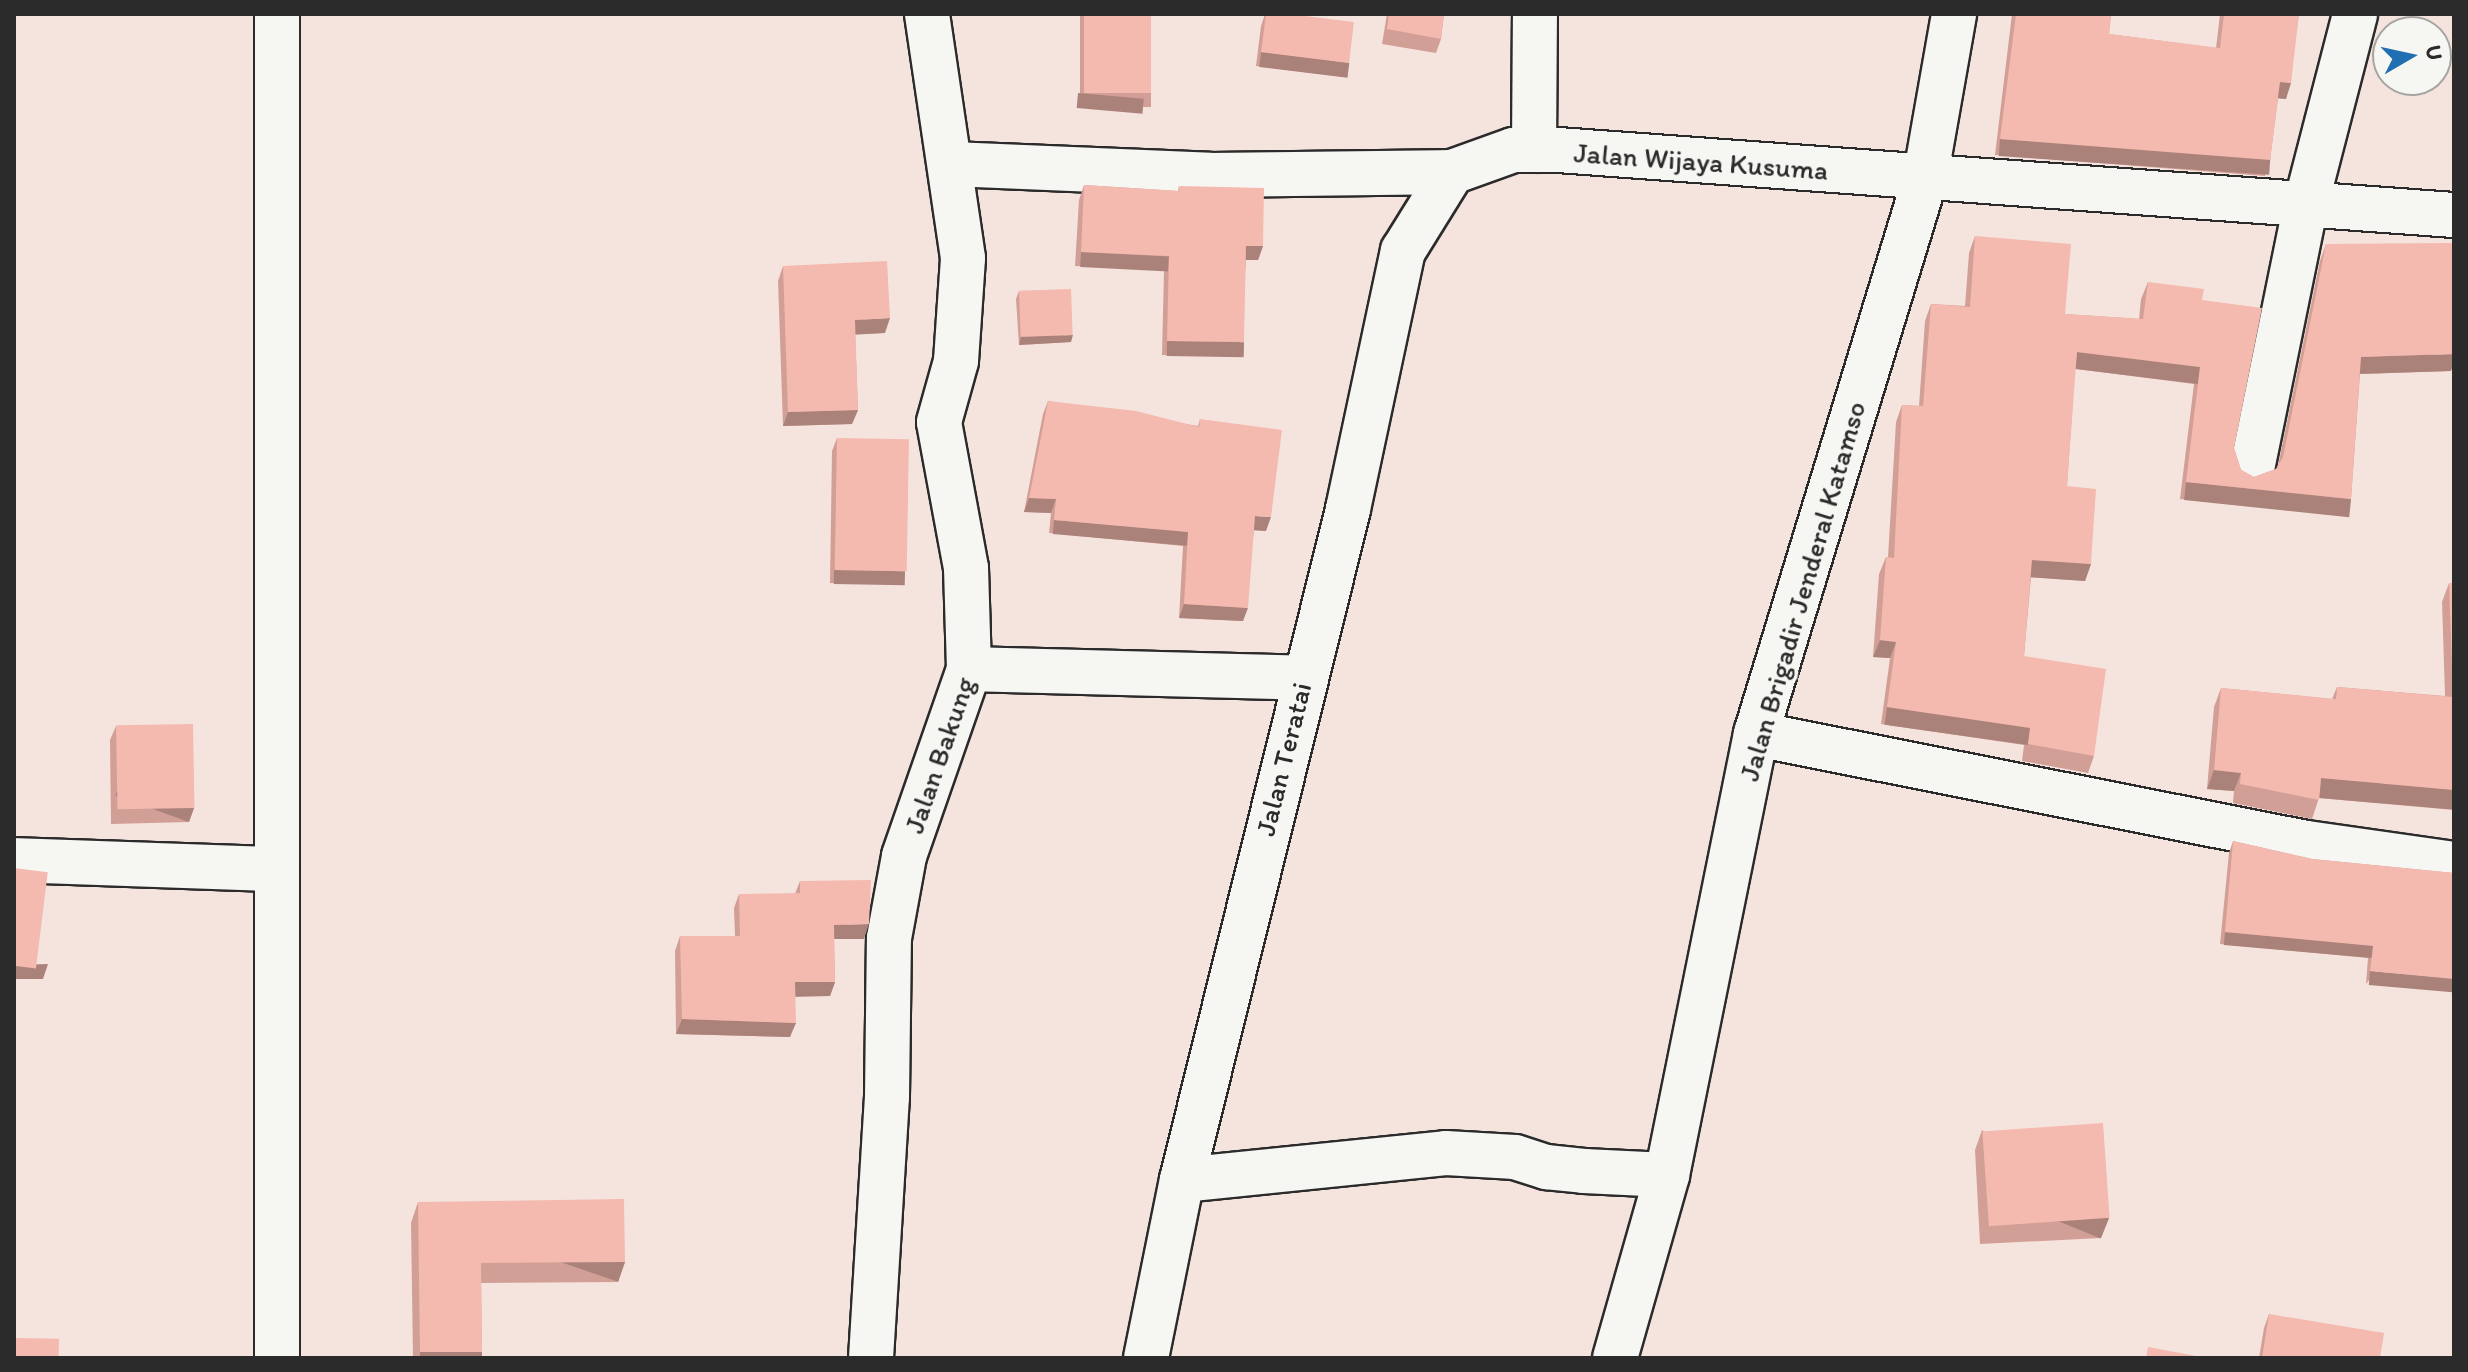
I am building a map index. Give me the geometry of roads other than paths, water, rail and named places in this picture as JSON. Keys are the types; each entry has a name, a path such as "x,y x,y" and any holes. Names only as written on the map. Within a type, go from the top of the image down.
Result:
{"street":[{"path":"277,14 277,1358"},
{"name":"Jalan Bakung","path":"871,1358 887,1097 889,938 904,856 969,669 966,568 939,422 956,361 962,311 963,258 927,14"},
{"path":"1534,150 1535,14"},
{"name":"Jalan Brigadir Jenderal Katamso","path":"1615,1358 1667,1175 1756,734 1925,179 1954,14"},
{"path":"2252,469 2306,204 2355,14"},
{"name":"Jalan Wijaya Kusuma","path":"951,164 1210,175 1452,172 1513,150 1534,150 2454,215"},
{"name":"Jalan Teratai","path":"1146,1358 1182,1180 1303,678 1348,509 1403,251 1452,172"},
{"path":"969,669 1303,678"},
{"path":"1756,734 2306,843 2454,864"},
{"path":"14,860 277,869"},
{"path":"1182,1180 1446,1153 1515,1157 1571,1170 1667,1175"}]}
